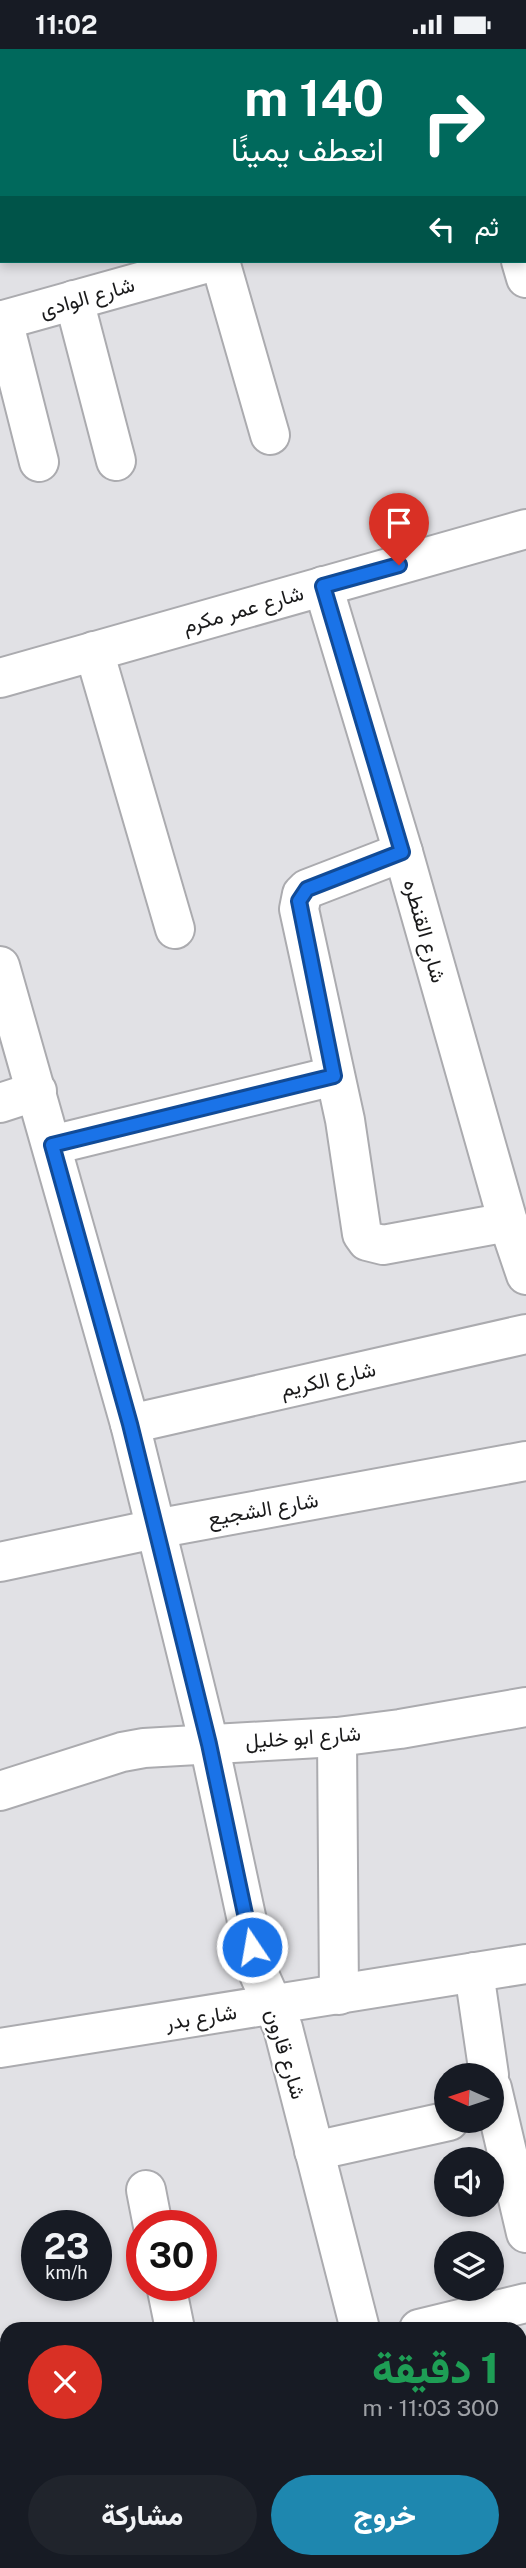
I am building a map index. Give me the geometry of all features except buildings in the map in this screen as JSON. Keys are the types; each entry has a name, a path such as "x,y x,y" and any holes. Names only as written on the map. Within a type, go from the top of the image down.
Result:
{"street":[{"name":"شارع الوادى","path":"2,321 210,263"},
{"path":"218,263 270,435"},
{"path":"74,300 116,461"},
{"path":"2,321 39,462"},
{"name":"شارع عمر مكرم","path":"0,678 526,529"},
{"name":"شارع القنطره","path":"323,586 508,1222 526,1275"},
{"path":"94,651 175,929"},
{"path":"402,852 307,889 299,901 345,1120 362,1234 367,1241 383,1245 508,1222"},
{"name":"شارع قارون","path":"0,966 130,1424 209,1744 258,1972 283,2028 358,2322"},
{"path":"52,1145 334,1076"},
{"path":"0,1103 37,1091"},
{"name":"شارع الكريم","path":"130,1424 526,1334"},
{"name":"شارع الشجيع","path":"0,1562 155,1529 526,1461"},
{"name":"شارع ابو خليل","path":"0,1791 122,1752 144,1748 337,1737 526,1707"},
{"path":"337,1737 339,1995"},
{"name":"شارع بدر","path":"0,2048 526,1964"},
{"path":"474,1972 487,2063"},
{"path":"314,2151 434,2124"},
{"path":"501,2133 526,2233"},
{"path":"169,2301 174,2322"},
{"path":"450,2322 526,2303"}],"route":[{"path":"252,1947 209,1744 130,1424 52,1145 334,1076 299,901 307,889 402,852 323,586 399,565"}]}
